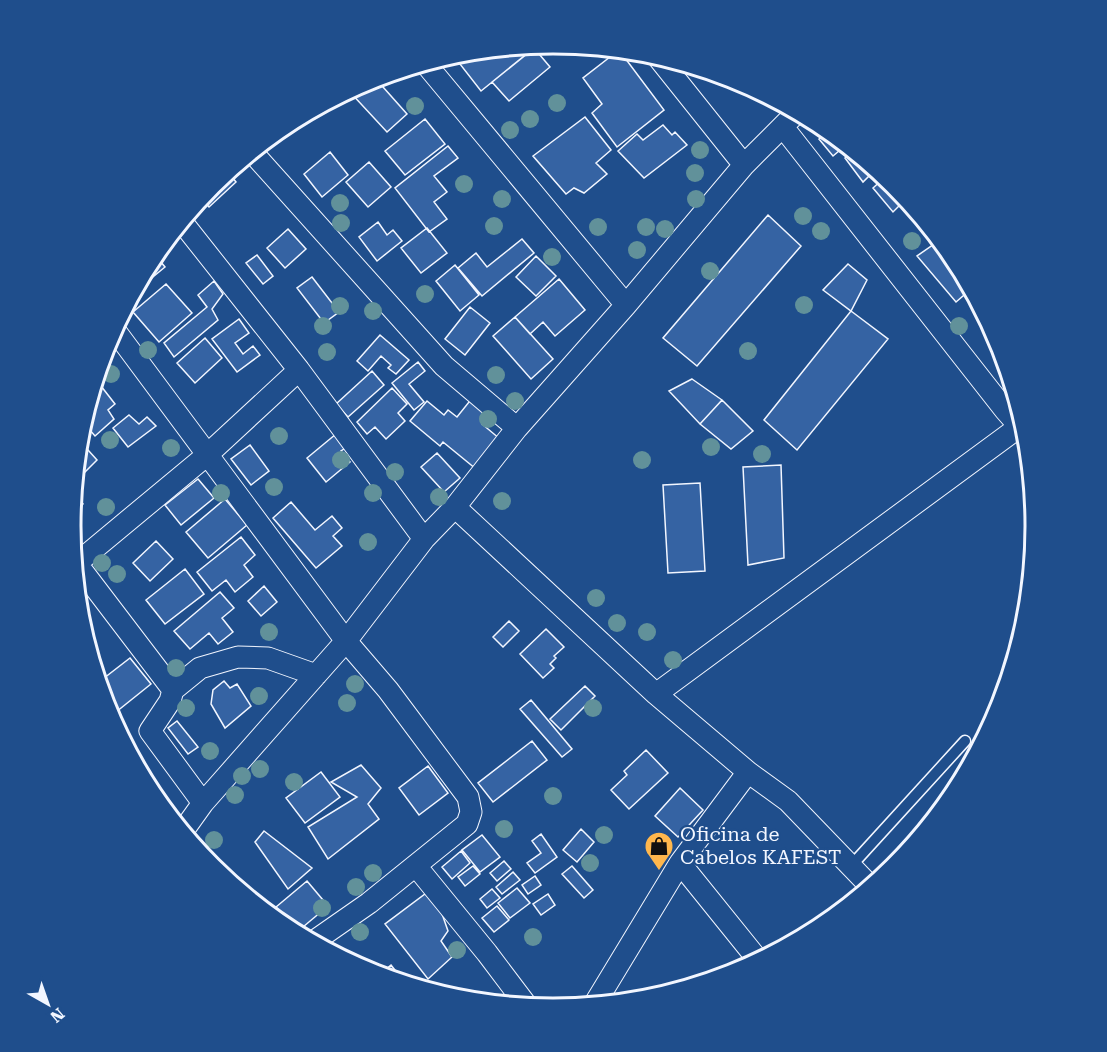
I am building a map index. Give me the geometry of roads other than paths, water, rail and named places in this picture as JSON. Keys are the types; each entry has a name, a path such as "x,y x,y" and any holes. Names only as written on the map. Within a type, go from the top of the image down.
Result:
{"street":[{"path":"666,68 744,165"},
{"path":"431,70 626,306"},
{"path":"188,824 203,803 346,641 424,539 455,507 517,428 626,306 744,165 790,119 1012,416"},
{"path":"258,158 444,366 517,428"},
{"path":"187,229 299,370 424,539"},
{"path":"120,338 346,641 388,690 468,797 471,812 467,824 369,903 321,937"},
{"path":"83,556 207,455 299,370"},
{"path":"656,694 1016,436"},
{"path":"455,507 656,694 748,772 788,801 866,881"},
{"path":"85,575 173,690"},
{"path":"203,803 150,731 170,701 173,690 200,668 238,657 268,658 316,675"},
{"path":"600,995 680,863 748,772"},
{"path":"680,863 753,953"},
{"path":"416,866 488,953 520,997"}],"lane":[{"path":"851,866 965,741"}],"place":[{"name":"Oficina de Cabelos KAFEST","path":"659,872"}]}
